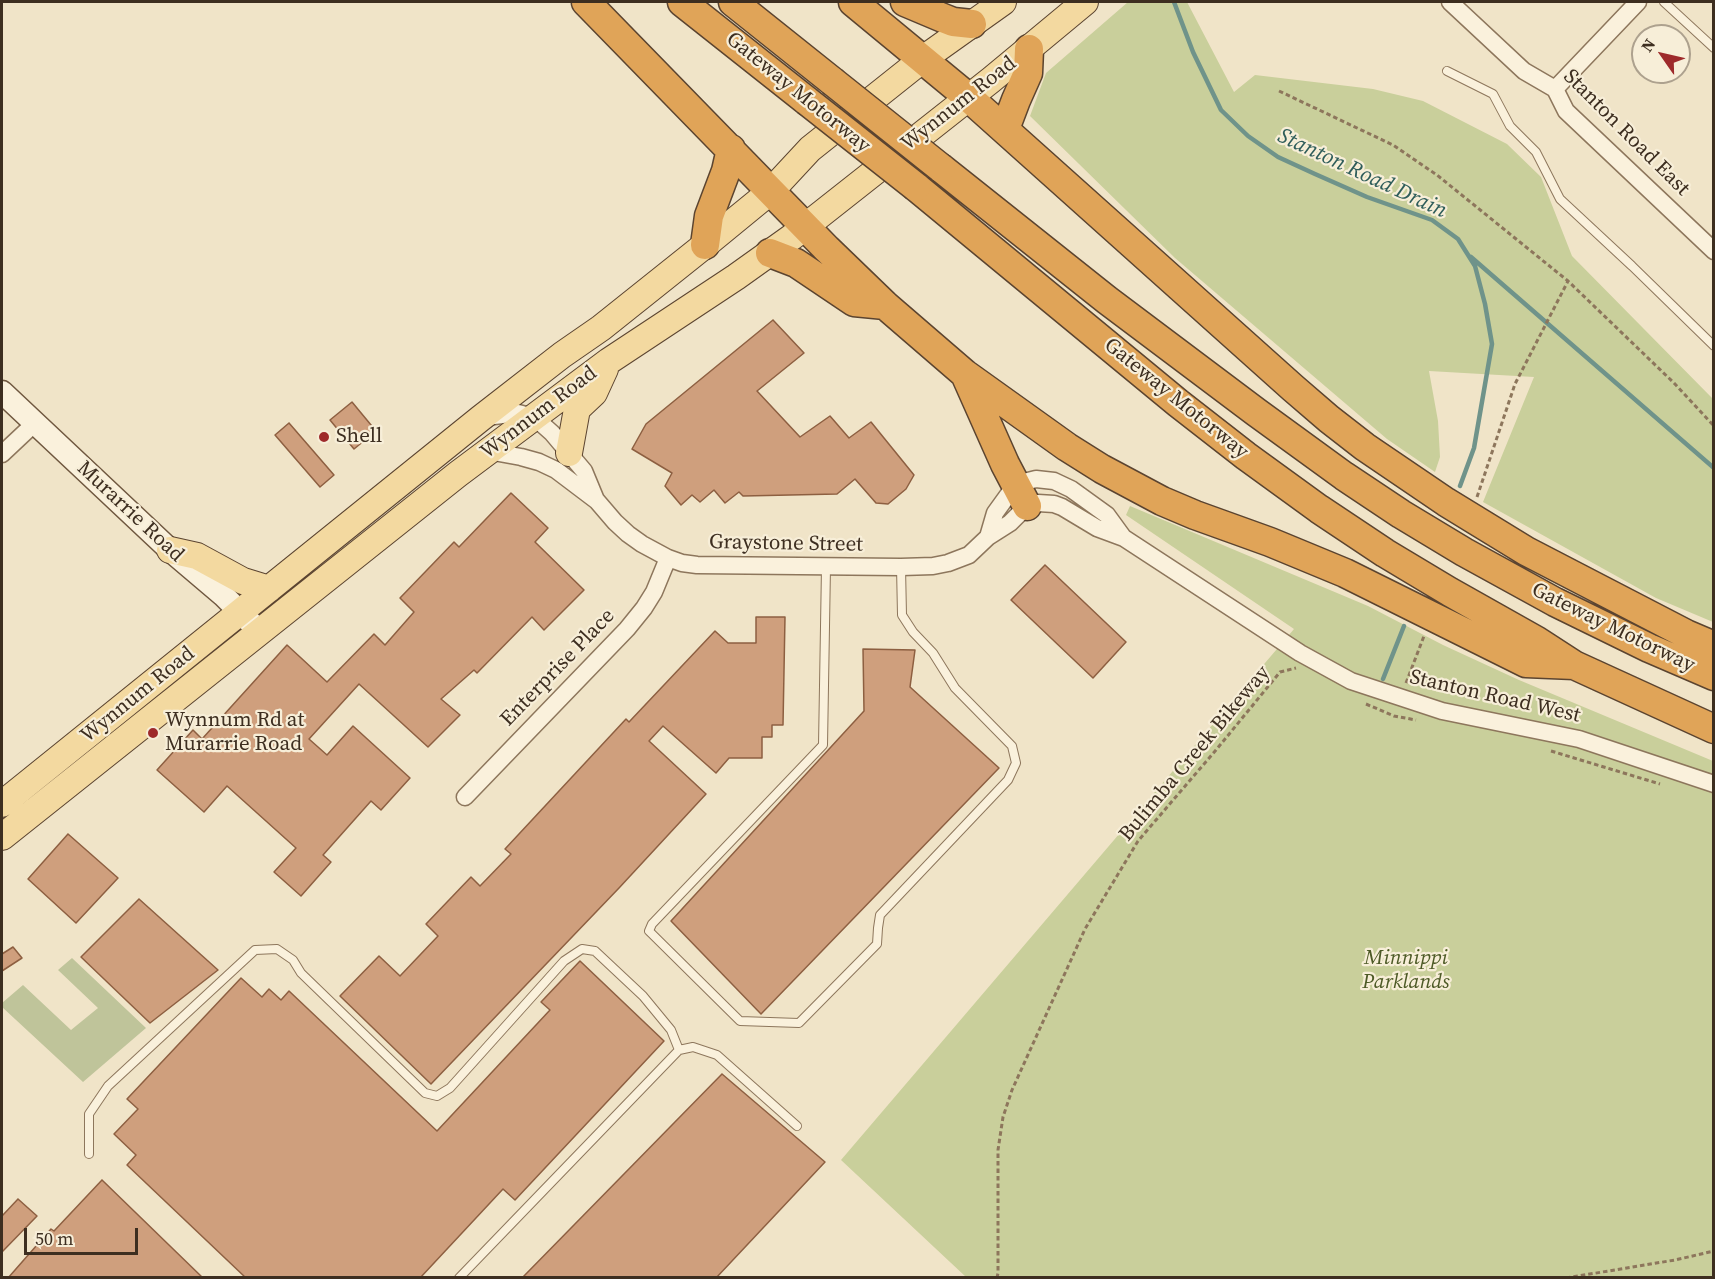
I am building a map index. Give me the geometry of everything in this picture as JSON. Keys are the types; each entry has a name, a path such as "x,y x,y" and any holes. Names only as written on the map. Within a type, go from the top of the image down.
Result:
{"highway":[{"path":"586,2 885,305 965,374 1067,447 1102,469 1162,501 1345,573 1526,663 1574,665"},
{"name":"Gateway Motorway","path":"682,2 916,188 1178,403 1319,509 1385,553 1574,665 1713,729"},
{"name":"Gateway Motorway","path":"733,2 1107,300 1293,440 1401,514 1464,552 1555,602 1648,648 1713,676"},
{"path":"853,2 1005,129 1284,380 1365,447 1446,502 1526,551 1713,645"},
{"path":"905,2 953,22 972,24"},
{"path":"1005,129 1028,73 1029,49"},
{"path":"705,245 709,216 726,171 731,149"},
{"path":"770,253 796,263 854,302 885,305"},
{"path":"965,374 1022,496"}],"main road":[{"name":"Wynnum Road","path":"2,804 481,418 562,355 601,328 705,245 771,190 810,149 923,59 1003,2"},
{"name":"Wynnum Road","path":"2,837 488,451 609,361 736,278 806,226 1085,2"},
{"path":"569,453 577,409 594,393 609,361"},
{"path":"170,550 197,556 232,576 268,589"}],"street":[{"name":"Stanton Road East","path":"1450,2 1524,71 1555,89 1566,111 1713,251"},
{"path":"1555,89 1638,2"},
{"name":"Murarrie Road","path":"2,392 170,550 223,595 260,632"},
{"path":"481,418 510,413 534,417"},
{"name":"Graystone Street","path":"534,417 552,433 584,471 597,501"},
{"path":"2,454 35,423"},
{"name":"Graystone Street","path":"488,451 539,462 556,470 597,501 628,534 642,544 668,558 697,565 933,566 959,560 969,555 988,537 995,513 1008,495 1022,496"},
{"name":"Stanton Road West","path":"1124,538 1107,515 1063,485 1054,481 1036,479 1028,481 1022,496 1038,503 1062,507 1097,528 1124,538 1300,653 1351,681 1442,711 1579,739 1713,784"},
{"name":"Enterprise Place","path":"465,797 627,629 654,592 668,558"}],"lane":[{"path":"1664,2 1713,48"},
{"path":"1447,71 1493,94 1510,126 1536,152 1560,199 1713,346"},
{"path":"825,567 823,745 652,924 648,931 740,1021 800,1023 877,944 880,915 1008,780 1016,763 1012,746 955,688 933,653 913,632 902,615 901,567"},
{"path":"89,1154 89,1114 108,1086 255,950 277,949 293,960 301,973 425,1093 437,1096 450,1088 564,961 582,949 595,951 643,996 671,1030 679,1050"},
{"path":"459,1278 679,1050 693,1047 717,1055 797,1126"}],"path":[{"path":"1279,91 1393,145 1437,175 1568,281 1674,383 1713,426"},
{"path":"1477,499 1515,384 1568,281"},
{"path":"1394,716 1426,632"},
{"name":"Bulimba Creek Bikeway","path":"997,1278 998,1150 1003,1118 1012,1090 1085,929 1138,841 1280,672 1296,668"},
{"path":"1358,700 1394,716 1417,721"},
{"path":"1551,751 1659,784"},
{"path":"1566,1278 1675,1260 1713,1251"}],"green space":[{"path":"1128,2 1187,2 1234,92 1255,75 1373,89 1423,101 1507,144 1541,177 1572,256 1713,399 1713,622 1656,598 1483,502 1534,377 1429,371 1438,421 1440,457 1435,472 1387,439 1175,258 1030,116 1046,73"},
{"name":"Minnippi Parklands","path":"1130,506 1368,606 1443,645 1519,680 1713,761 1713,1277 966,1277 841,1160 1294,629 1126,515"},
{"path":"72,958 146,1028 83,1082 2,1007 2,1003 23,985 71,1030 98,1008 58,970"}],"building":[{"path":"773,320 804,353 757,391 800,437 830,416 849,438 871,422 914,475 906,489 888,504 876,503 855,479 837,494 743,496 739,492 725,503 714,490 700,502 692,495 681,505 665,486 672,473 632,449 646,424"},
{"path":"352,402 376,431 354,449 330,420"},
{"path":"289,423 334,475 320,487 275,435"},
{"path":"511,493 548,528 535,542 584,590 544,630 532,617 477,673 474,670 441,699 460,715 428,747 359,684 309,739 327,755 353,726 410,778 381,810 371,801 323,855 331,862 301,896 274,872 296,848 227,786 204,812 157,770 193,730 202,739 287,645 327,682 374,634 385,645 414,612 400,598 454,542 459,547"},
{"path":"1045,565 1126,642 1093,678 1011,600"},
{"path":"756,617 785,617 783,725 772,725 772,737 762,737 762,758 729,758 716,773 663,726 649,741 706,794 431,1084 340,996 379,956 400,976 438,936 426,924 471,877 480,886 511,854 505,849 626,719 629,722 715,631 728,643 756,643"},
{"path":"863,649 915,650 910,687 999,768 761,1014 671,921 864,711"},
{"path":"68,834 118,878 76,923 28,879"},
{"path":"139,899 218,970 150,1023 81,957"},
{"path":"13,947 22,958 2,971 2,954"},
{"path":"580,961 664,1041 515,1200 503,1189 420,1278 246,1278 127,1165 136,1155 114,1134 138,1109 127,1099 241,978 262,997 269,989 281,1000 289,991 437,1131 550,1010 541,1002"},
{"path":"722,1074 825,1162 716,1278 522,1278"},
{"path":"102,1180 203,1278 8,1278 51,1229 54,1231"},
{"path":"18,1199 37,1216 2,1252 2,1216"}],"waterway":[{"name":"Stanton Road Drain","path":"1174,2 1193,52 1221,110 1248,136 1278,157 1315,174 1367,197 1432,220 1458,239 1475,266 1492,344 1474,448 1460,486"},
{"name":"Stanton Road Drain","path":"1471,257 1714,468"},
{"path":"1383,679 1404,626"}],"place":[{"name":"Shell","path":"324,437"},
{"name":"Wynnum Rd at Murarrie Road","path":"153,733"}]}
